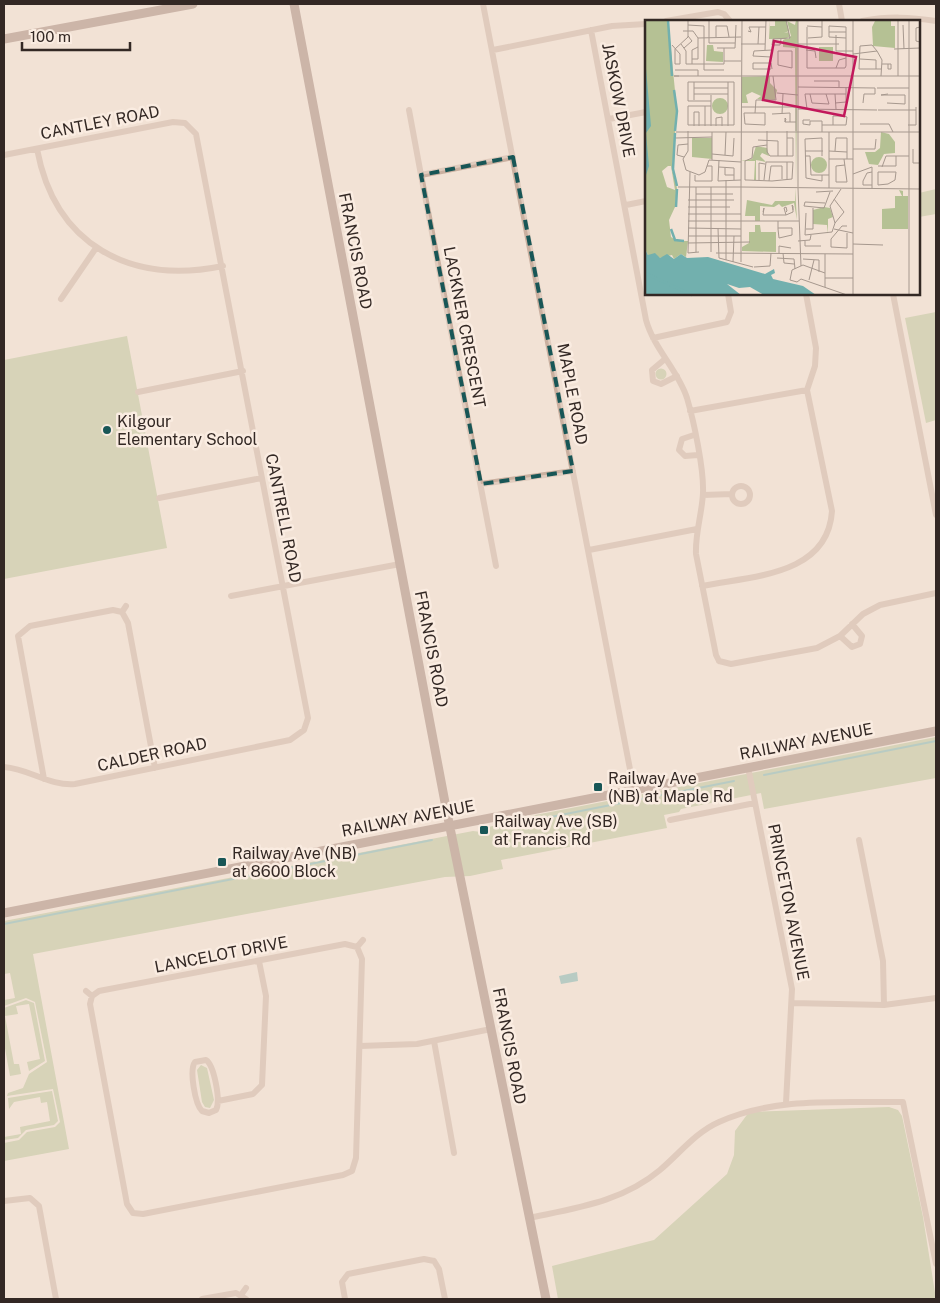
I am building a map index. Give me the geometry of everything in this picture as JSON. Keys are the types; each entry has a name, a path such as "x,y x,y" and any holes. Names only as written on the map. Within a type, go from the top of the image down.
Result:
{"street":[{"path":"4,40 193,4"},
{"name":"FRANCIS ROAD","path":"294,4 450,826 546,1299"},
{"name":"MAPLE ROAD","path":"483,4 634,790"},
{"path":"839,4 842,20"},
{"path":"672,20 718,12 730,20"},
{"path":"869,20 895,16 936,21"},
{"path":"492,50 612,26 645,24"},
{"name":"JASKOW DRIVE","path":"591,30 626,205 646,320 653,338 677,376 690,411 703,495 696,554 717,664 731,664 817,648 840,636"},
{"name":"LACKNER CRESCENT","path":"409,110 496,566"},
{"path":"609,119 645,112"},
{"name":"CANTLEY ROAD","path":"4,155 173,122 185,123 196,134"},
{"name":"CANTRELL ROAD","path":"196,134 308,714 308,721 304,730"},
{"path":"37,149 45,180 59,208 73,226 96,248 132,265 158,271 190,272 223,266"},
{"path":"422,175 513,157"},
{"path":"626,205 645,201"},
{"path":"61,299 96,248"},
{"path":"653,338 727,322 731,312 728,295"},
{"path":"702,586 786,569 808,556 826,538 830,530 832,510 807,390 815,366 816,348 806,295"},
{"path":"893,295 936,515"},
{"path":"665,359 652,370 653,380 662,384 677,376"},
{"path":"138,392 243,371"},
{"path":"690,411 807,390"},
{"path":"694,435 682,440 679,450 687,456 698,455"},
{"path":"481,484 573,471"},
{"path":"158,498 262,478"},
{"path":"703,495 732,494"},
{"path":"589,550 698,529"},
{"path":"231,596 400,564"},
{"path":"852,624 862,636 862,642 858,646 849,646 840,636 852,624 863,614 880,605 936,593"},
{"path":"44,779 18,636 30,626 113,610 124,609 128,623 155,768"},
{"name":"CALDER ROAD","path":"4,767 20,770 52,783 69,784 290,740 304,730"},
{"name":"RAILWAY AVENUE","path":"4,913 936,731"},
{"name":"PRINCETON AVENUE","path":"748,768 788,962 792,1004 786,1103"},
{"path":"670,820 755,803"},
{"path":"859,840 883,961 884,1005"},
{"path":"354,1169 362,959 356,947 363,940"},
{"name":"LANCELOT DRIVE","path":"92,996 99,991 345,944 356,947"},
{"path":"218,1101 253,1094 262,1084 266,996 259,960"},
{"path":"86,991 92,996 90,1004 126,1195 133,1212"},
{"path":"792,1004 884,1005 936,998"},
{"path":"360,1046 402,1045 491,1029"},
{"path":"434,1040 454,1153"},
{"path":"206,1060 211,1064 218,1101 217,1108 213,1112 204,1112 199,1109 192,1072 194,1064 198,1061 206,1060"},
{"path":"529,1218 587,1206 627,1193 660,1170 679,1151 717,1123 756,1108 786,1103 903,1102 936,1264"},
{"path":"133,1212 143,1214 343,1175 354,1169"},
{"path":"354,1169 361,1173"},
{"path":"4,1201 30,1198 39,1206 56,1299"},
{"path":"128,1219 133,1212"},
{"path":"345,1299 342,1275 424,1259 435,1259 445,1299"},
{"path":"202,1299 233,1293 243,1297 246,1288"}],"highlighted area":[{"path":"513,157 573,471 481,484 421,175"}],"green space":[{"path":"936,189 936,214 920,217 920,193"},
{"path":"936,312 936,420 926,423 905,318"},
{"path":"127,336 167,548 4,579 4,360"},
{"path":"661,368 667,374 661,380 655,374"},
{"path":"936,737 936,778 764,809 761,793 681,809 679,812 664,815 667,828 501,860 503,869 470,876 445,877 33,954 69,1149 4,1161 4,1143 19,1140 27,1132 55,1127 60,1122 53,1089 7,1096 8,1093 23,1088 29,1074 47,1062 35,1002 26,998 4,1006 4,1000 15,998 10,973 4,974 4,921 473,831 490,831 489,827 525,817"},
{"path":"26,1000 34,1003 45,1061 29,1071 27,1062 40,1059 29,1004 16,1006 18,1014 5,1016 14,1064 19,1064 21,1074 10,1076 4,1043 4,1008"},
{"path":"201,1065 207,1068 214,1100 210,1108 205,1107 202,1102 197,1070"},
{"path":"52,1091 58,1121 54,1125 26,1130 18,1138 4,1140 4,1137 21,1134 20,1127 50,1121 47,1102 41,1103 40,1097 14,1102 9,1109 8,1098"},
{"path":"889,1107 898,1110 902,1116 923,1217 936,1299 558,1299 552,1266 654,1240 727,1174 734,1155 735,1131 749,1112"}],"water":[{"path":"577,972 578,981 561,984 559,976"}],"waterway":[{"path":"764,775 936,741"},
{"path":"668,794 734,781"},
{"path":"495,828 661,795"},
{"path":"4,924 432,840"}],"place":[{"name":"Kilgour Elementary School","path":"107,430"},
{"name":"Railway Ave (NB) at Maple Rd","path":"598,787"},
{"name":"Railway Ave (SB) at Francis Rd","path":"484,830"},
{"name":"Railway Ave (NB) at 8600 Block","path":"222,862"}]}
